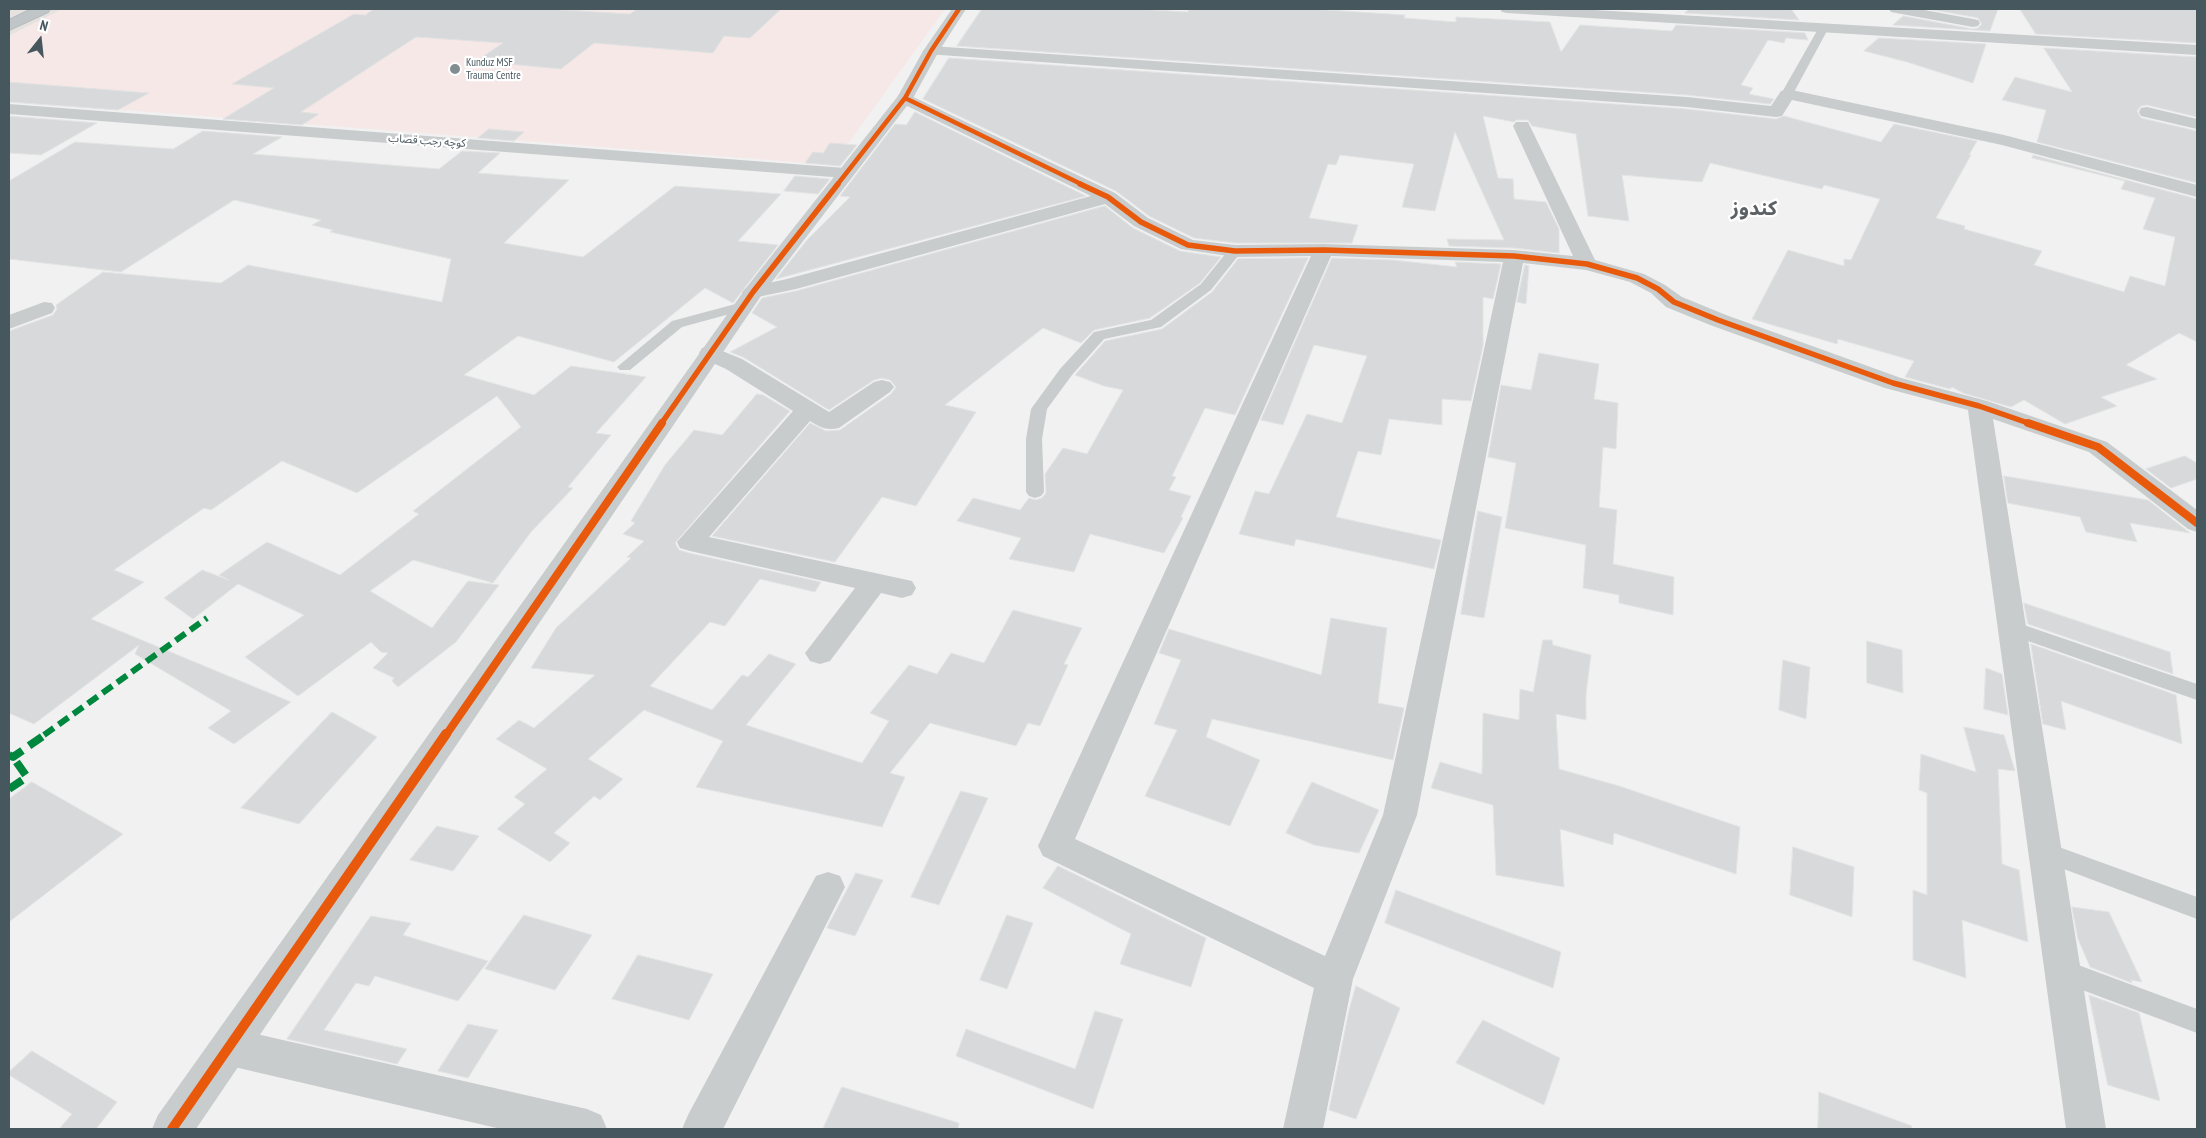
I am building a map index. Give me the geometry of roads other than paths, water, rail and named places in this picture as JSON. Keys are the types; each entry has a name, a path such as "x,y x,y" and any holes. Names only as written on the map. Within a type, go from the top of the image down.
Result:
{"highway":[{"path":"9,26 43,9"}],"street":[{"path":"172,1129 748,299 904,98 959,9"},
{"path":"1507,9 2197,50"},
{"path":"1896,9 2030,33 2042,41"},
{"path":"1807,13 1913,34"},
{"path":"931,52 1687,102 1776,112 1787,94 2004,140 2197,191"},
{"path":"904,98 1108,197 1141,222 1188,245 1235,252 1324,250 1514,256 1587,264 1637,278 1658,289 1674,302 1718,320 1894,383 1979,406 2098,447 2197,524"},
{"name":"کوچه رجب قصاب","path":"9,108 845,173"},
{"path":"2147,112 2197,124"},
{"path":"1522,126 1587,264"},
{"path":"748,299 789,285 1108,197"},
{"path":"1324,250 1055,846 1334,979"},
{"path":"1303,1129 1334,979 1400,815 1514,256"},
{"path":"9,323 44,308"},
{"path":"710,353 734,364 830,423 882,388"},
{"path":"1979,406 2086,1129"},
{"path":"807,410 690,542 902,588"},
{"path":"820,653 875,582"},
{"path":"702,1129 828,887"},
{"path":"230,1047 587,1129"}],"lane":[{"path":"1787,94 1823,29"},
{"path":"1035,492 1034,440 1039,409 1066,372 1099,335 1156,324 1206,287 1235,252"},
{"path":"625,367 677,324 748,299"},
{"path":"2012,628 2197,692"},
{"path":"2045,852 2197,908"},
{"path":"2062,971 2197,1021"}],"place":[{"name":"Kunduz MSF Trauma Centre","path":"455,69"}],"district":[{"name":"کندوز","path":"1754,209"}]}
